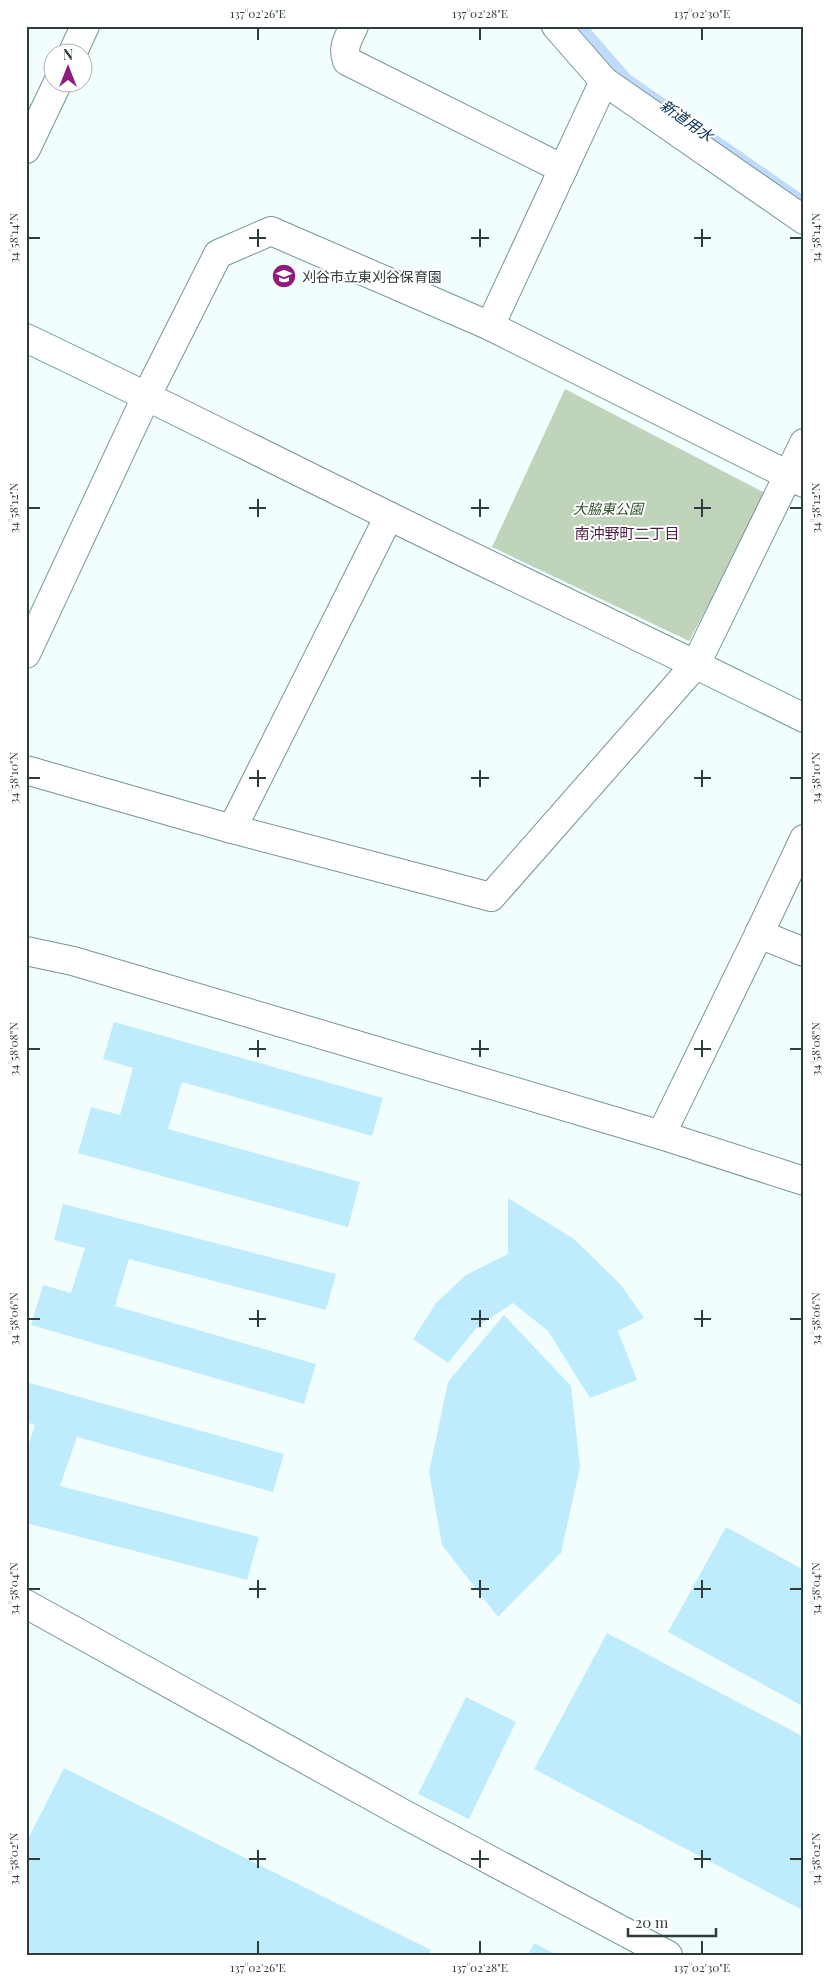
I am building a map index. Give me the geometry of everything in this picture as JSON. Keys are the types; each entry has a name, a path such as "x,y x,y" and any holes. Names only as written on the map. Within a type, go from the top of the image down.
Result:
{"street":[{"path":"78,42 85,26"},
{"path":"354,26 345,44 344,54 347,61 562,169"},
{"path":"556,26 604,81 804,220"},
{"path":"490,326 604,81"},
{"path":"26,149 53,92"},
{"path":"26,654 147,395 218,254 272,230 490,326 796,479"},
{"path":"26,338 147,395 389,516 804,718"},
{"path":"26,770 232,829 491,897 696,664 796,479 804,443"},
{"path":"232,829 389,516"},
{"path":"661,1135 804,839"},
{"path":"759,934 804,952"},
{"path":"26,951 73,961 661,1135 804,1181"},
{"path":"26,1604 402,1813 668,1955"}],"green space":[{"name":"大脇東公園","path":"565,389 769,495 689,641 492,547"}],"building":[{"path":"114,1022 383,1098 372,1136 182,1082 168,1129 360,1182 348,1227 78,1153 91,1107 120,1115 133,1068 103,1059"},
{"path":"508,1198 574,1239 621,1285 644,1318 618,1331 637,1380 590,1398 548,1331 513,1303 478,1326 448,1363 413,1339 436,1303 466,1275 508,1254"},
{"path":"63,1204 336,1274 326,1310 129,1259 115,1306 316,1364 304,1404 31,1325 43,1285 71,1293 85,1248 54,1240"},
{"path":"504,1315 571,1386 580,1467 561,1553 498,1617 442,1545 429,1472 448,1382"},
{"path":"26,1382 284,1454 273,1492 77,1437 60,1486 259,1537 247,1580 26,1523 26,1452 35,1425 26,1422"},
{"path":"726,1527 804,1570 804,1707 668,1632"},
{"path":"607,1633 804,1737 804,1911 534,1769"},
{"path":"466,1697 516,1722 469,1819 418,1794"},
{"path":"64,1768 431,1950 429,1955 26,1955 26,1843"},
{"path":"534,1943 557,1955 528,1955"}],"waterway":[{"name":"新道用水","path":"582,26 627,78 804,201"}],"place":[{"name":"刈谷市立東刈谷保育園","path":"284,276"}],"district":[{"name":"南沖野町二丁目","path":"627,533"}]}
